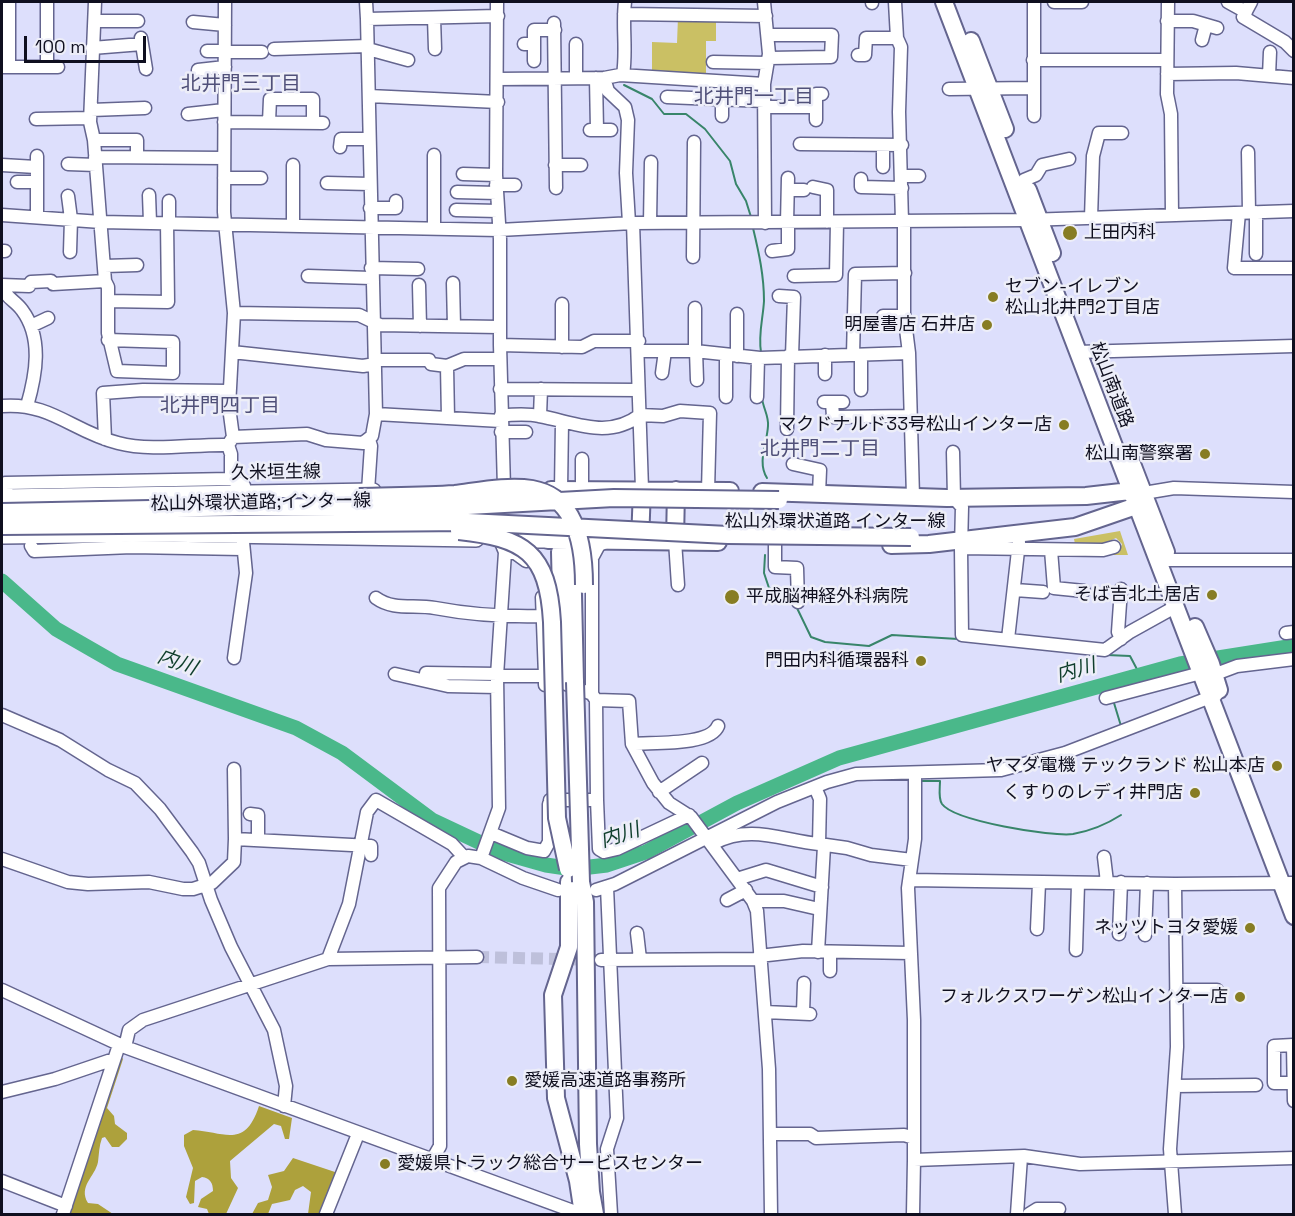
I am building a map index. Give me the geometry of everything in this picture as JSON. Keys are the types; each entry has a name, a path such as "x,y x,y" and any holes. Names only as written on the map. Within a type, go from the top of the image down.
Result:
{"highway":[{"name":"松山南道路","path":"944,2 1024,180 1033,220"},
{"name":"松山南道路","path":"955,2 983,88 1137,497 1290,884 1293,916"},
{"path":"246,500 440,495 519,488 534,489 558,502 579,534 584,560 582,885 584,1178 577,1214"},
{"name":"松山外環状道路 インター線","path":"556,490 642,489 954,498 1110,494 1137,497"},
{"path":"640,541 642,489"},
{"path":"556,490 565,539 572,552 569,680 582,885 569,947 553,995 556,1098 595,1215"},
{"path":"675,541 676,490"},
{"name":"松山外環状道路;インター線","path":"2,512 246,500 431,508 572,499 779,500 853,496"},
{"name":"松山外環状道路 インター線","path":"548,540 910,545 1019,542 1119,512 1137,497"},
{"path":"281,522 353,528 443,530 499,536 522,547 534,559 545,576 550,598 557,818 582,885"},
{"name":"松山外環状道路;インター線","path":"2,526 281,522 522,523 716,534 910,537 943,543"},
{"name":"松山南道路","path":"1164,561 1175,606 1196,645"}],"main road":[{"name":"久米垣生線","path":"4,492 246,500 368,491 504,488 556,490"},
{"path":"416,490 417,537"},
{"path":"243,542 246,500"},
{"path":"2,536 243,542 417,537 502,546 548,540"}],"street":[{"path":"9,2 5,67 53,67 47,2"},
{"path":"95,2 91,114 105,281 108,287 108,340 117,371 173,373 172,342 108,340"},
{"path":"225,2 224,178 234,313 229,391 231,479"},
{"path":"2,406 27,406 43,409 105,439 133,446 307,434 326,440 359,443 369,440 374,431 376,414 366,2"},
{"path":"497,2 496,184 504,488"},
{"path":"764,2 769,35 764,84 765,223"},
{"path":"895,2 897,38 901,48 899,112 902,145 904,316 909,353 913,497"},
{"path":"1034,2 1032,88 1035,92 1034,116"},
{"path":"1054,2 1082,2"},
{"path":"1168,2 1167,74 1171,135 1172,215"},
{"path":"1228,2 1248,7 1243,17 1270,29 1293,51"},
{"path":"623,75 624,8 767,18"},
{"path":"367,19 498,16"},
{"path":"434,18 435,49"},
{"path":"734,25 740,19 767,18"},
{"path":"96,21 138,21"},
{"path":"1167,21 1193,21 1211,26 1202,40"},
{"path":"193,22 225,25"},
{"path":"534,61 529,44 534,30 554,26 557,78 556,188"},
{"path":"713,63 831,57 832,35 769,35"},
{"path":"858,55 865,55 866,38 897,38"},
{"path":"92,48 142,41 145,69"},
{"path":"207,51 265,51 288,45 327,43 368,47 403,56"},
{"path":"576,44 576,78"},
{"path":"1269,76 1270,52"},
{"path":"1033,60 1167,60"},
{"path":"198,70 225,67"},
{"path":"1167,74 1293,78"},
{"path":"498,79 600,78 623,75 764,84"},
{"path":"600,78 593,130 611,130"},
{"path":"600,78 608,91 625,107 628,120 626,173 639,346 638,390 642,489"},
{"path":"949,90 1032,88"},
{"path":"667,96 765,104 816,114 816,94 822,94"},
{"path":"369,96 498,102"},
{"path":"188,114 270,122 318,122 313,99 270,99 270,122"},
{"path":"722,100 722,116"},
{"path":"36,119 145,108"},
{"path":"1091,218 1093,156 1099,133 1122,133"},
{"path":"340,147 340,139 369,139"},
{"path":"94,140 137,140 137,157"},
{"path":"693,257 694,142"},
{"path":"800,144 902,145"},
{"path":"883,145 883,167"},
{"path":"1248,152 1248,212 1256,254"},
{"path":"434,155 429,170 434,228"},
{"path":"68,164 137,157 224,158"},
{"path":"2,165 37,159 37,216"},
{"path":"1024,180 1036,175 1042,165 1069,159"},
{"path":"650,223 651,162"},
{"path":"293,165 293,225"},
{"path":"555,165 581,165"},
{"path":"464,174 496,184 515,185"},
{"path":"861,178 861,187 902,182 919,176"},
{"path":"224,178 261,178"},
{"path":"17,182 37,182"},
{"path":"327,183 370,184"},
{"path":"457,192 496,184"},
{"path":"772,251 788,249 788,184 827,190 836,276 794,276"},
{"path":"149,195 150,222"},
{"path":"68,196 71,219 70,252"},
{"path":"108,301 168,302 170,201"},
{"path":"370,208 396,208 396,201"},
{"path":"456,210 498,211"},
{"path":"2,215 101,222 499,230 631,223 1033,220 1293,211"},
{"path":"1248,212 1234,268 1293,268"},
{"path":"105,266 137,265"},
{"path":"317,279 418,269"},
{"path":"861,390 857,355 855,274 905,273"},
{"path":"27,406 36,362 31,326 22,310 4,294 2,285 29,286 31,282 51,281 52,287 105,281"},
{"path":"453,283 454,326"},
{"path":"419,285 420,326"},
{"path":"779,296 795,297 790,356 793,403 790,424"},
{"path":"562,304 562,347"},
{"path":"695,308 697,380"},
{"path":"234,313 359,315 380,325 499,327"},
{"path":"726,397 737,314"},
{"path":"883,316 904,316"},
{"path":"31,326 48,318"},
{"path":"500,345 582,347 594,341 665,351 696,351 758,358 909,353"},
{"path":"1083,352 1293,346"},
{"path":"662,373 665,351"},
{"path":"232,352 355,365 429,360 431,364 447,366 464,359 500,360"},
{"path":"825,355 825,374"},
{"path":"757,397 758,358"},
{"path":"447,366 448,418"},
{"path":"500,389 638,390"},
{"path":"540,416 541,389"},
{"path":"105,439 103,393 229,391"},
{"path":"833,402 833,417 911,416"},
{"path":"501,423 540,416 589,427 618,427 628,424 640,415 663,416 680,411 710,413 708,491"},
{"path":"376,414 501,423 526,432"},
{"path":"556,490 562,422"},
{"path":"368,491 371,446 369,440"},
{"path":"953,452 954,498 962,507 962,635 1106,650 1175,606"},
{"path":"582,459 582,490"},
{"path":"793,464 820,470 819,494"},
{"path":"4,492 5,483 118,483 231,479 244,486 246,500"},
{"path":"1137,497 1174,488 1293,492"},
{"path":"609,540 599,545 592,558 599,849 604,852 617,849 690,816"},
{"path":"675,541 678,585"},
{"path":"32,546 34,551 243,542 246,573 234,658"},
{"path":"1008,639 1016,590 1019,542 1051,550 1103,550 1114,547"},
{"path":"775,543 775,567 797,568 798,602"},
{"path":"482,856 499,800 498,679 502,546 518,555 538,573 543,616 549,842 544,851 527,848 490,835"},
{"path":"1051,550 1054,588 1084,591"},
{"path":"1164,561 1293,560"},
{"path":"1016,590 1043,592"},
{"path":"1120,590 1118,632 1121,639"},
{"path":"376,598 383,604 397,607 434,608 470,615 543,616"},
{"path":"1106,698 1206,670 1293,659"},
{"path":"426,673 498,679"},
{"path":"395,674 448,686 498,679 545,676 594,697 629,701 632,744 659,792 669,803 690,816 753,902 765,1012 771,1215"},
{"path":"432,1160 440,1146 437,956 439,888 456,862 464,857 482,856 523,878 582,885 708,839 748,816 815,787 856,774 915,775 987,772 1047,759 1215,695"},
{"path":"2,715 60,740 108,771 135,783 160,809 188,846 199,863 206,886 276,1037 286,1086 284,1106"},
{"path":"632,744 703,739 715,732 718,726"},
{"path":"659,792 702,763"},
{"path":"2,859 43,876 78,883 149,882 183,889 206,886 219,878 234,862 236,839 234,769"},
{"path":"913,1215 910,880 916,825 915,775"},
{"path":"815,787 820,799 822,887 819,909 824,952 830,971"},
{"path":"328,959 349,904 367,812 376,800 452,844 464,857"},
{"path":"549,800 597,800"},
{"path":"250,814 258,814 258,840"},
{"path":"708,839 760,833 912,860"},
{"path":"236,839 371,846 371,855"},
{"path":"1104,857 1107,882"},
{"path":"737,879 766,870 822,887"},
{"path":"910,880 1078,884 1121,882 1290,884"},
{"path":"1119,934 1121,882"},
{"path":"1037,929 1039,883"},
{"path":"1145,935 1146,883"},
{"path":"1075,950 1078,884"},
{"path":"1175,884 1175,1086 1171,1160 1175,1215"},
{"path":"582,885 605,959 617,1118 606,1149 610,1215"},
{"path":"727,900 746,890"},
{"path":"753,902 784,901 819,909"},
{"path":"637,933 640,959"},
{"path":"605,959 759,958 824,952 910,953"},
{"path":"2,1181 64,1210 114,1059 129,1030 142,1020 328,959 477,957"},
{"path":"911,981 917,975 920,963"},
{"path":"765,1012 807,1014 804,983"},
{"path":"2,990 122,1046 577,1214"},
{"path":"1176,990 1217,990"},
{"path":"2,1092 55,1079 114,1059"},
{"path":"1293,1083 1293,1101"},
{"path":"1175,1086 1256,1085"},
{"path":"326,1215 358,1134"},
{"path":"770,1134 810,1134 816,1138 904,1135 914,1138"},
{"path":"914,1160 1021,1157 1080,1164 1293,1158"},
{"path":"1017,1215 1021,1157"},
{"path":"1029,1215 1037,1209 1059,1209"}],"shaded area":[{"path":"678,17 719,18 716,22 716,41 706,41 706,76 652,74 652,42 677,43"},
{"path":"1120,531 1128,555 1088,555 1119,553 1122,544 1116,538 1101,545 1054,547 1056,542 1058,545 1075,544 1074,539"},
{"path":"121,1056 123,1059 107,1108 114,1116 115,1124 127,1133 127,1139 119,1147 112,1147 105,1137 102,1138 98,1162 85,1192 88,1203 98,1204 113,1214 66,1214"},
{"path":"259,1106 292,1118 289,1139 285,1139 281,1126 274,1124 230,1161 231,1178 238,1188 226,1214 209,1214 207,1209 198,1207 201,1199 213,1191 207,1178 202,1177 195,1181 194,1203 190,1204 186,1197 193,1168 184,1146 184,1135 193,1130 224,1135 240,1133 247,1128"},
{"path":"293,1158 338,1173 322,1214 308,1214 311,1192 303,1186 295,1190 290,1200 272,1204 268,1214 252,1214 258,1203 268,1200 272,1187 268,1175 284,1171"}],"waterway":[{"path":"624,85 652,99 664,114 686,114 705,129 730,161 736,184 746,201 751,217"},
{"path":"753,228 764,292 761,352"},
{"path":"762,398 768,422 763,459 767,478"},
{"path":"765,555 764,573 769,588 792,598"},
{"name":"内川","path":"2,581 56,629 117,664 296,728 342,753 432,820 500,852 546,865 573,869 607,865 646,852 737,803 839,758 1180,664 1294,646"},
{"path":"796,606 811,637 825,642 869,646 892,635 958,639"},
{"path":"1107,655 1130,656 1140,675"},
{"path":"1114,703 1121,726"},
{"path":"920,781 940,781 941,802 950,810 983,822 1025,830 1073,834 1098,827 1121,815"}],"tunnel":[{"path":"477,957 601,960"}],"place":[{"name":"上田内科","path":"1070,233"},
{"name":"セブン-イレブン 松山北井門2丁目店","path":"993,297"},
{"name":"明屋書店 石井店","path":"987,325"},
{"name":"マクドナルド33号松山インター店","path":"1064,425"},
{"name":"松山南警察署","path":"1205,454"},
{"name":"そば吉北土居店","path":"1212,595"},
{"name":"平成脳神経外科病院","path":"732,597"},
{"name":"門田内科循環器科","path":"921,661"},
{"name":"ヤマダ電機 テックランド 松山本店","path":"1277,766"},
{"name":"くすりのレディ井門店","path":"1195,793"},
{"name":"ネッツトヨタ愛媛","path":"1250,928"},
{"name":"フォルクスワーゲン松山インター店","path":"1240,997"},
{"name":"愛媛高速道路事務所","path":"512,1081"},
{"name":"愛媛県トラック総合サービスセンター","path":"385,1164"}],"district":[{"name":"北井門三丁目","path":"241,85"},
{"name":"北井門一丁目","path":"754,98"},
{"name":"北井門四丁目","path":"220,407"},
{"name":"北井門二丁目","path":"820,450"}]}
